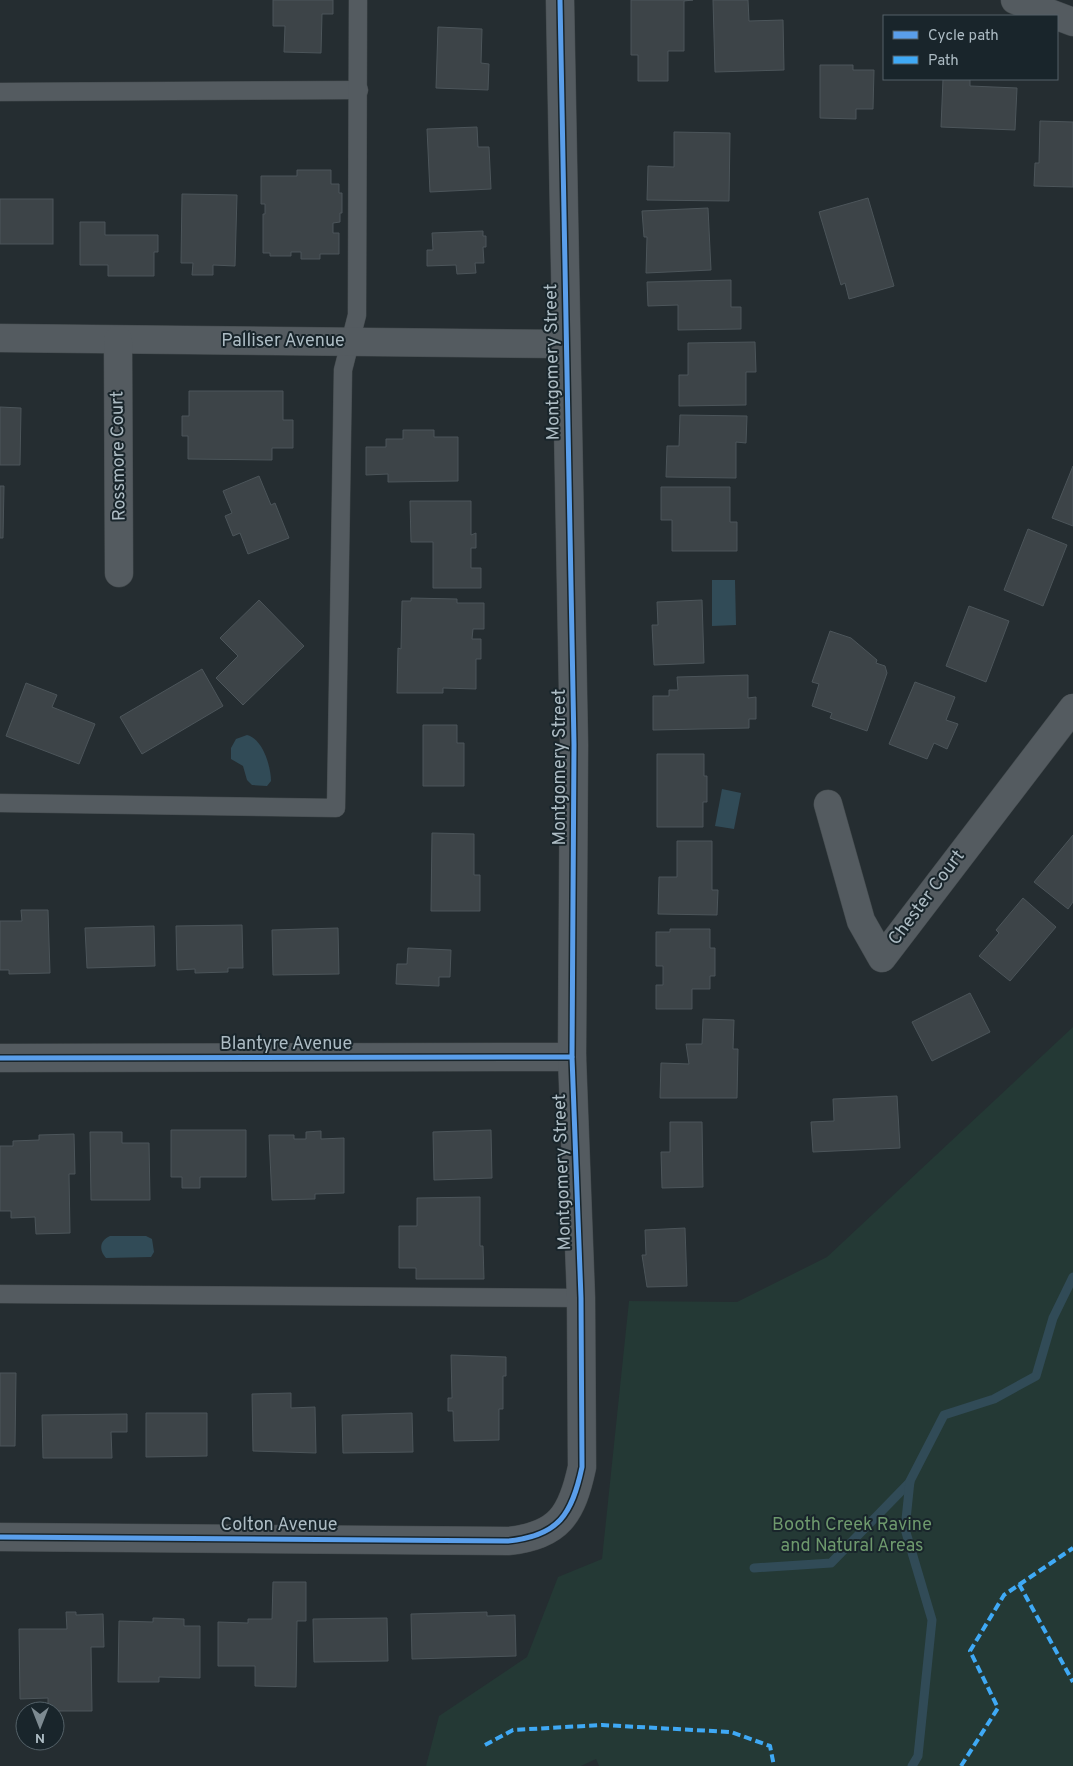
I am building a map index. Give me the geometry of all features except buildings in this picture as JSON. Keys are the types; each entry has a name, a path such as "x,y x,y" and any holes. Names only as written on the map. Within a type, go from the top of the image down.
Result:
{"street":[{"name":"Montgomery Street","path":"555,1525 569,1511 582,1467 581,1298 572,1057 574,745 560,0"},
{"path":"1015,0 1055,15"},
{"path":"1058,16 1073,22"},
{"name":"Palliser Avenue","path":"0,338 566,344"},
{"name":"Rossmore Court","path":"118,340 119,573"},
{"name":"Chester Court","path":"828,804 861,921 882,958 1073,708"},
{"name":"Blantyre Avenue","path":"0,1058 572,1057"},
{"name":"Colton Avenue","path":"0,1537 508,1541 530,1539 555,1525"}],"lane":[{"path":"0,802 336,808 343,370 357,315 358,0"},
{"path":"0,92 359,90"},
{"path":"0,1294 581,1298"}],"green space":[{"name":"Booth Creek Ravine and Natural Areas","path":"1073,1027 1073,1766 599,1766 596,1759 581,1766 426,1766 439,1716 527,1657 558,1577 602,1559 629,1301 737,1302 827,1257"}],"water":[{"path":"712,580 735,580 736,625 712,626"},
{"path":"247,735 258,742 265,754 270,768 271,781 267,786 252,785 247,780 243,766 231,759 231,748 236,739"},
{"path":"722,789 741,793 734,829 715,826"},
{"path":"110,1236 146,1236 152,1239 154,1252 151,1257 106,1258 101,1246 104,1240"}],"waterway":[{"path":"912,1766 918,1756 932,1620 905,1529 910,1481 944,1415 994,1399 1036,1376 1053,1318 1073,1277"},
{"path":"754,1568 831,1563 910,1482"}],"marked path":[{"path":"961,1766 998,1708 970,1651 1004,1595 1073,1548"},
{"path":"1019,1584 1073,1682"},
{"path":"485,1745 513,1730 602,1725 731,1732 770,1746 774,1766"}],"cycle path":[{"path":"0,1537 508,1541 540,1534 551,1528 568,1510 573,1498 582,1467 581,1298 572,1057 574,745 560,0"},
{"path":"0,1058 572,1057"}]}
